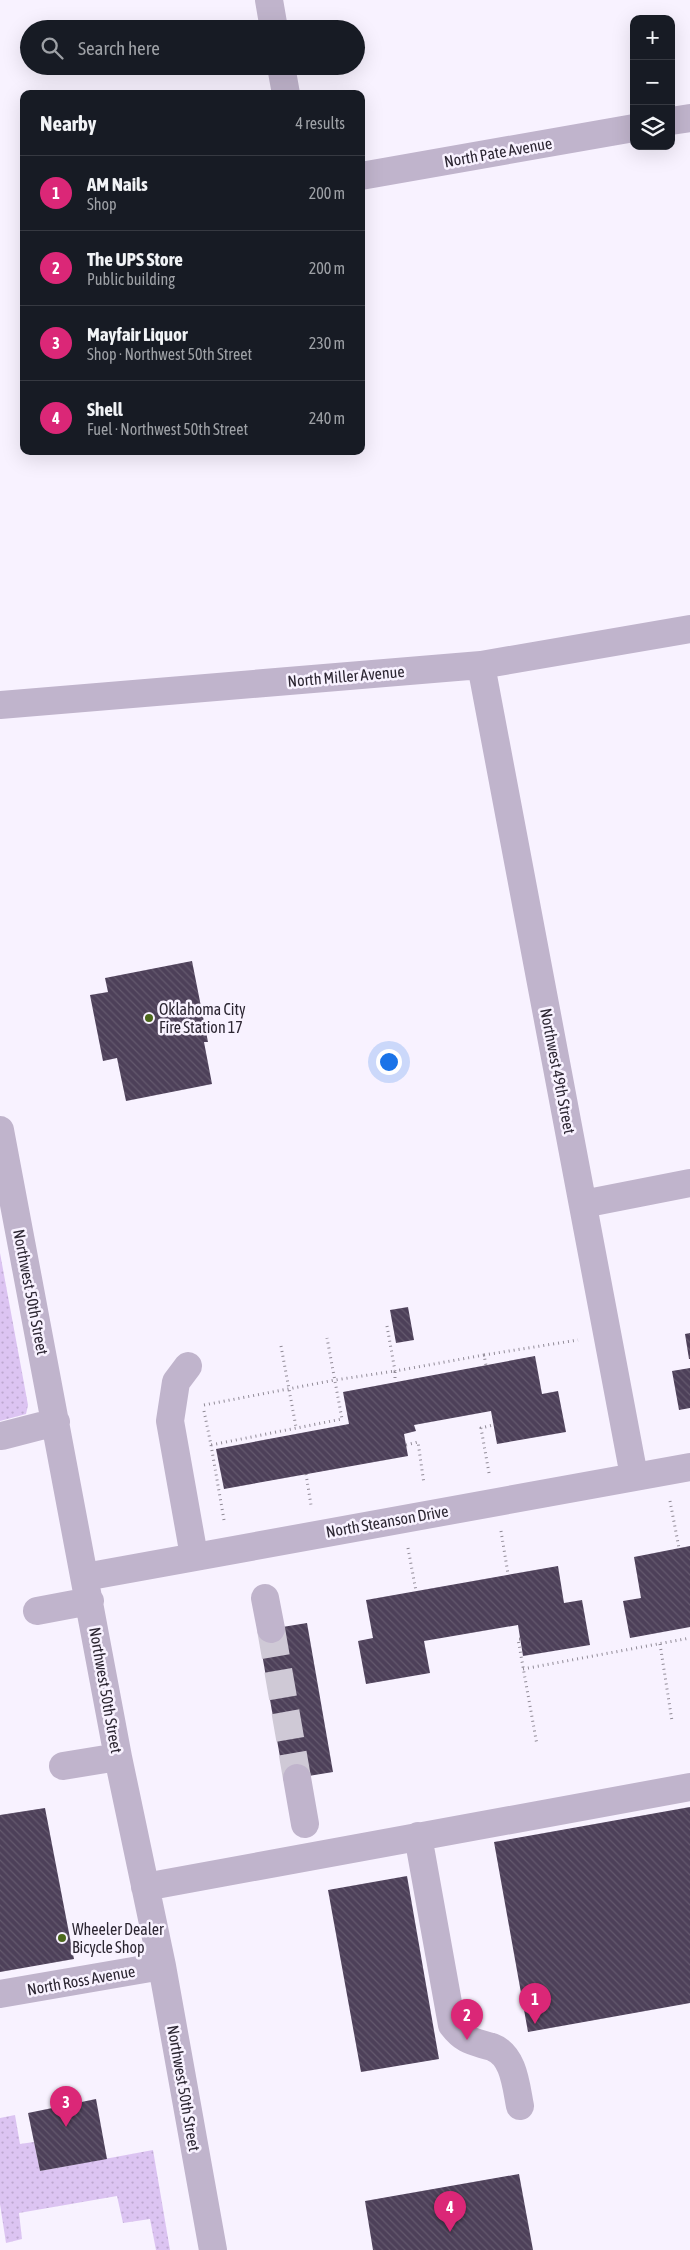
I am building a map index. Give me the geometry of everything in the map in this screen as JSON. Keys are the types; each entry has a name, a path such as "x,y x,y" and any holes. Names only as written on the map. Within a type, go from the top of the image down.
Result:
{"street":[{"path":"269,0 272,20"},
{"path":"283,75 285,90"},
{"path":"675,121 690,118"},
{"name":"North Pate Avenue","path":"365,175 630,129"},
{"name":"North Miller Avenue","path":"0,705 481,665 690,629"},
{"name":"Northwest 49th Street","path":"481,665 634,1476"},
{"name":"Northwest 50th Street","path":"0,1130 8,1218 56,1422 118,1757 162,1966 213,2250"},
{"path":"583,1204 690,1183"},
{"path":"188,1366 176,1382 170,1421 194,1556"},
{"path":"2,1436 56,1422"},
{"name":"North Steanson Drive","path":"36,1611 88,1589 194,1556 690,1467"},
{"path":"265,1598 271,1629"},
{"path":"63,1766 118,1757"},
{"path":"297,1778 305,1824"},
{"path":"145,1887 690,1787"},
{"path":"418,1836 452,2025 461,2036 473,2043 494,2048 503,2055 512,2068 520,2106"},
{"name":"North Ross Avenue","path":"0,1994 162,1966"}],"path":[{"path":"387,1326 395,1371 395,1382"},
{"path":"211,1445 342,1418 327,1338"},
{"path":"203,1405 335,1380 580,1339"},
{"path":"281,1346 296,1427"},
{"path":"484,1355 486,1365"},
{"path":"202,1400 225,1528"},
{"path":"489,1474 481,1428 493,1426"},
{"path":"406,1445 418,1442 425,1486"},
{"path":"306,1474 313,1514"},
{"path":"669,1498 679,1548"},
{"path":"501,1528 508,1574"},
{"path":"408,1544 416,1591"},
{"path":"523,1669 690,1638"},
{"path":"520,1639 518,1639 523,1669 538,1745"},
{"path":"660,1644 672,1721"}],"shaded area":[{"path":"0,1253 28,1405 26,1414 0,1421"},
{"path":"15,2115 20,2144 34,2142 40,2171 153,2150 170,2250 156,2250 150,2219 123,2223 117,2196 19,2213 22,2239 6,2243 0,2204 0,2118"}],"building":[{"name":"Oklahoma City Fire Station 17","path":"192,961 208,1042 204,1042 212,1084 126,1101 117,1058 103,1061 90,995 108,992 105,978"},
{"path":"408,1307 414,1340 396,1343 390,1310"},
{"path":"690,1333 690,1359 689,1359 685,1334"},
{"path":"535,1356 542,1394 558,1391 566,1432 497,1444 491,1411 414,1425 416,1431 404,1434 408,1456 224,1489 216,1449 349,1424 343,1392"},
{"path":"690,1368 690,1408 679,1410 672,1371"},
{"path":"690,1546 690,1627 630,1638 623,1601 641,1598 634,1557"},
{"path":"558,1566 564,1603 582,1600 590,1645 523,1656 518,1625 424,1641 430,1673 366,1684 358,1641 373,1638 366,1600"},
{"path":"307,1623 333,1772 284,1780 258,1631"},
{"path":"690,1807 690,2003 528,2032 494,1842"},
{"path":"45,1808 74,1959 0,1972 0,1815"},
{"path":"407,1876 439,2059 361,2072 328,1890"},
{"path":"96,2099 107,2159 40,2171 28,2113"},
{"path":"519,2174 533,2250 373,2250 365,2201"}],"tunnel":[{"path":"271,1629 297,1778"}],"place":[{"name":"Oklahoma City Fire Station 17","path":"149,1018"},
{"name":"Wheeler Dealer Bicycle Shop","path":"62,1938"},
{"name":"AM Nails","path":"535,2024"},
{"name":"The UPS Store","path":"467,2040"},
{"name":"Mayfair Liquor","path":"66,2127"},
{"name":"Shell","path":"450,2232"}]}
